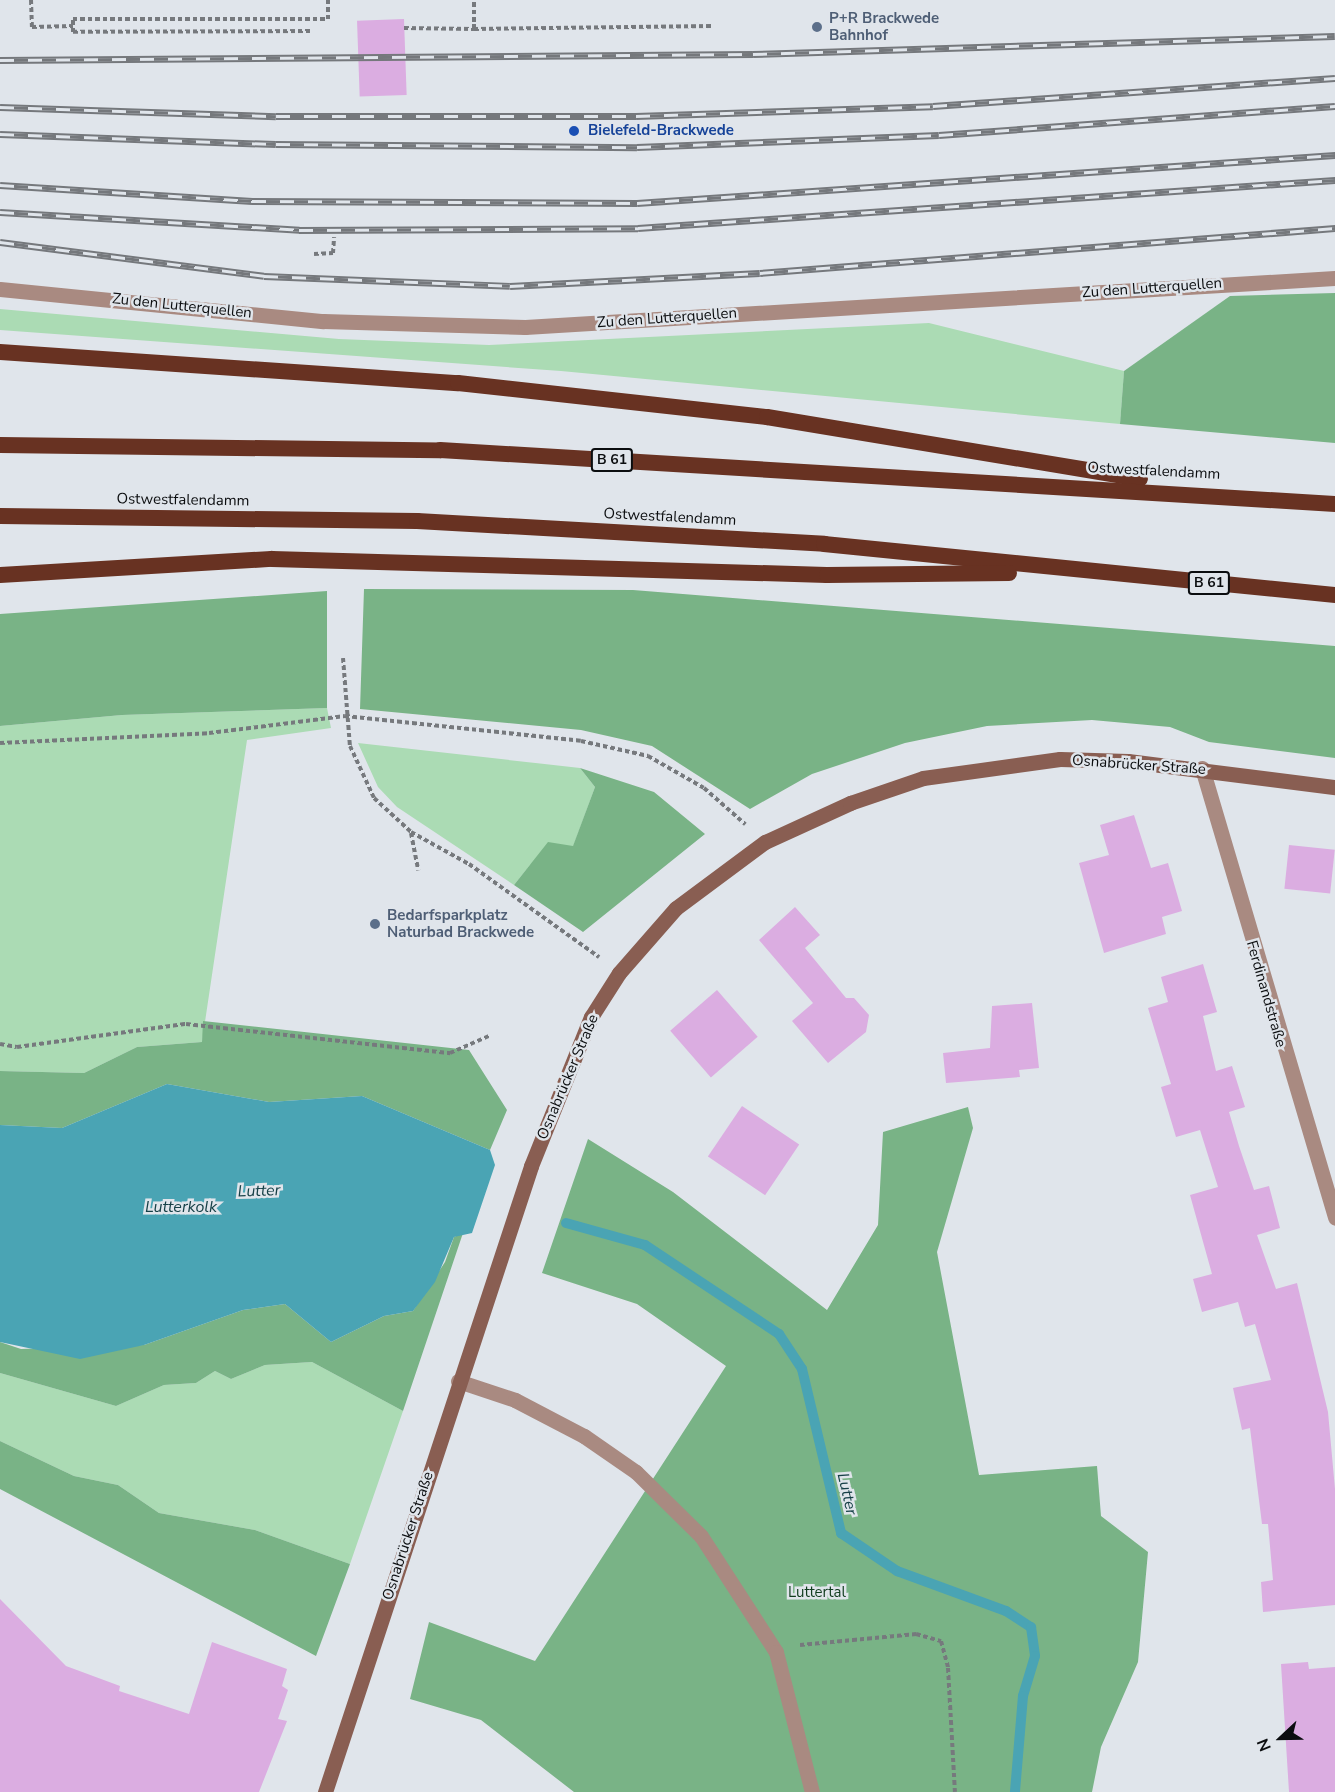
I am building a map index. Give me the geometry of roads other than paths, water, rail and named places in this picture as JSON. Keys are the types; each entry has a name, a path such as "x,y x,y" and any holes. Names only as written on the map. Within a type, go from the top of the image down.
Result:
{"highway":[{"path":"0,352 458,383 767,417 1224,493"},
{"name":"Ostwestfalendamm","path":"0,445 440,450 1224,493 1335,504"},
{"name":"Ostwestfalendamm","path":"0,516 429,521 824,544 1335,595"},
{"name":"B 61","path":"0,575 272,559 827,575 1083,571"}],"main road":[{"name":"Osnabrücker Straße","path":"325,1792 458,1381 531,1166 591,1017 620,973 676,908 765,843 850,803 935,776 1059,759 1202,768 1335,787"}],"street":[{"name":"Zu den Lutterquellen","path":"0,289 323,321 525,327 1335,278"},
{"name":"Ferdinandstraße","path":"1202,768 1335,1218"},
{"path":"458,1381 515,1400 585,1436 636,1472 701,1536 776,1652 812,1792"}],"water":[{"name":"Lutterkolk","path":"167,1084 269,1102 362,1096 490,1150 495,1165 472,1233 454,1237 435,1282 413,1311 384,1316 331,1342 285,1304 243,1310 144,1345 80,1359 0,1342 0,1125 62,1128"}],"waterway":[{"name":"Lutter","path":"566,1223 645,1245 779,1334 802,1369 841,1533 897,1571 1006,1611 1031,1627 1035,1656 1023,1696 1015,1792"}],"railway":[{"path":"0,60 753,54 1335,36"},
{"path":"0,107 276,116 636,116 933,106 1335,78"},
{"path":"0,134 276,144 637,147 939,135 1335,106"},
{"path":"0,185 252,201 637,203 1335,155"},
{"path":"0,212 299,230 638,228 1335,180"},
{"path":"0,242 264,276 510,286 760,273 1335,228"}],"place":[{"name":"P+R Brackwede Bahnhof","path":"817,27"},
{"name":"Bielefeld-Brackwede","path":"574,131"},
{"name":"Bedarfsparkplatz Naturbad Brackwede","path":"375,924"}],"park label":[{"name":"Luttertal","path":"817,1593"}]}
